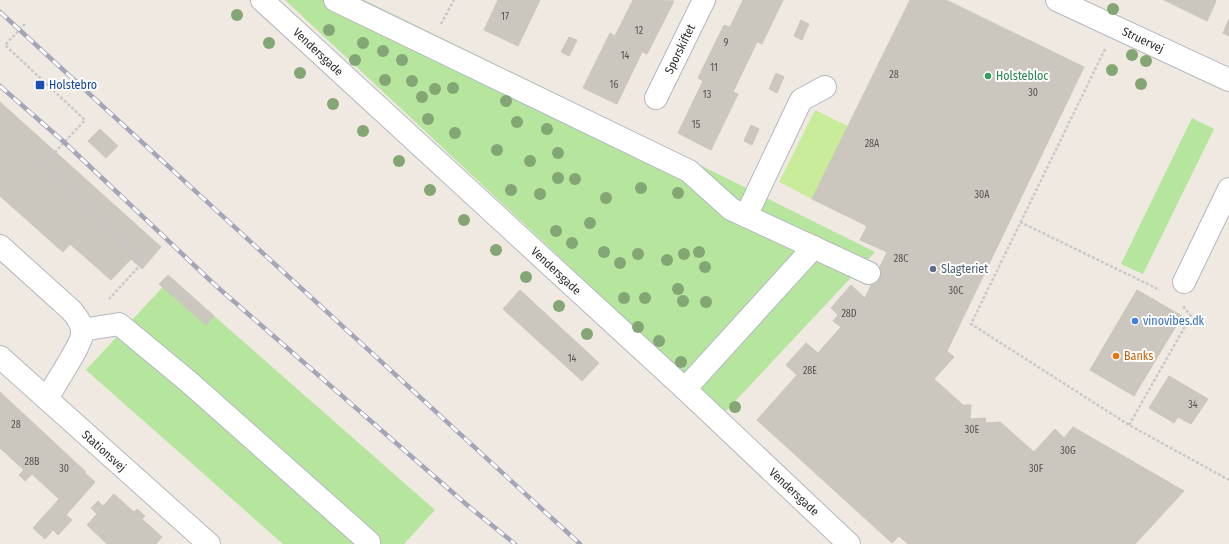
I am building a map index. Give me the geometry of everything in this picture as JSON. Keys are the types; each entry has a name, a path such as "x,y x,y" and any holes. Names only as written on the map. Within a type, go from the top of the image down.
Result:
{"street":[{"name":"Vendersgade","path":"262,0 685,389 849,544"},
{"path":"335,0 689,171 731,209 869,273"},
{"name":"Sporskiftet","path":"656,98 704,0"},
{"name":"Struervej","path":"1057,0 1229,80"},
{"path":"746,216 801,100 826,87"},
{"path":"1181,290 1229,190"},
{"path":"0,246 71,310 80,320 82,330 81,341 46,399"},
{"path":"685,389 814,247"},
{"path":"82,330 119,324 189,382 369,542 368,544"},
{"name":"Stationsvej","path":"0,357 209,544"}],"path":[{"path":"25,24 5,45 85,120 42,166 144,261 108,301"},
{"path":"1116,27 971,324 1129,425 1229,480"},
{"path":"1020,222 1181,290 1191,316 1129,425"}],"green space":[{"path":"285,0 364,0 875,252 725,412"},
{"path":"815,110 848,126 812,199 779,182"},
{"path":"1192,118 1214,129 1143,274 1121,264"},
{"path":"171,278 435,510 404,544 283,544 86,370"}],"building":[{"path":"498,0 540,0 518,46 484,30"},
{"path":"633,0 674,1 647,54 642,52 617,104 583,88 610,33 615,36"},
{"path":"743,0 783,0 762,44 757,42 733,92 738,94 711,150 678,133 703,81 698,78 724,25 730,27"},
{"name":"Slagteriet","path":"910,0 946,0 1084,67 947,351 954,357 934,379 963,405 971,405 970,419 986,418 985,423 1000,422 1034,452 1055,429 1064,438 1073,427 1184,491 1135,544 908,544 899,536 892,543 757,420 797,375 786,365 806,343 818,353 841,327 833,321 838,315 831,308 851,285 865,298 887,252 860,240 867,226 812,199"},
{"path":"1164,0 1215,0 1216,1 1207,21"},
{"path":"1229,19 1229,36 1223,33"},
{"path":"801,20 809,24 802,40 794,36"},
{"path":"569,37 577,40 569,56 561,52"},
{"path":"776,73 784,77 777,93 769,89"},
{"path":"0,102 161,247 142,269 0,140"},
{"path":"751,125 759,129 752,145 744,141"},
{"path":"100,129 118,146 106,158 88,141"},
{"path":"0,140 131,259 111,280 70,244 63,252 0,196"},
{"path":"168,275 214,316 206,325 159,284"},
{"path":"520,290 599,363 582,381 503,309"},
{"path":"1137,290 1182,316 1134,396 1090,370"},
{"path":"1169,376 1208,399 1191,424 1178,417 1174,423 1149,408"},
{"path":"0,392 95,482 66,515 72,520 58,535 53,530 45,539 33,528 59,499 32,474 25,481 19,475 24,470 0,448"},
{"path":"114,494 134,512 137,509 145,516 142,519 162,537 156,544 107,544 87,525 97,514 91,508 98,501 103,506"}],"railway":[{"path":"0,12 580,544"},
{"path":"0,86 64,142 215,285 467,505 515,544"}],"place":[{"name":"Holstebloc","path":"988,76"},
{"name":"Holstebro","path":"40,85"},
{"name":"Slagteriet","path":"933,269"},
{"name":"vinovibes.dk","path":"1135,321"},
{"name":"Banks","path":"1116,356"}]}
